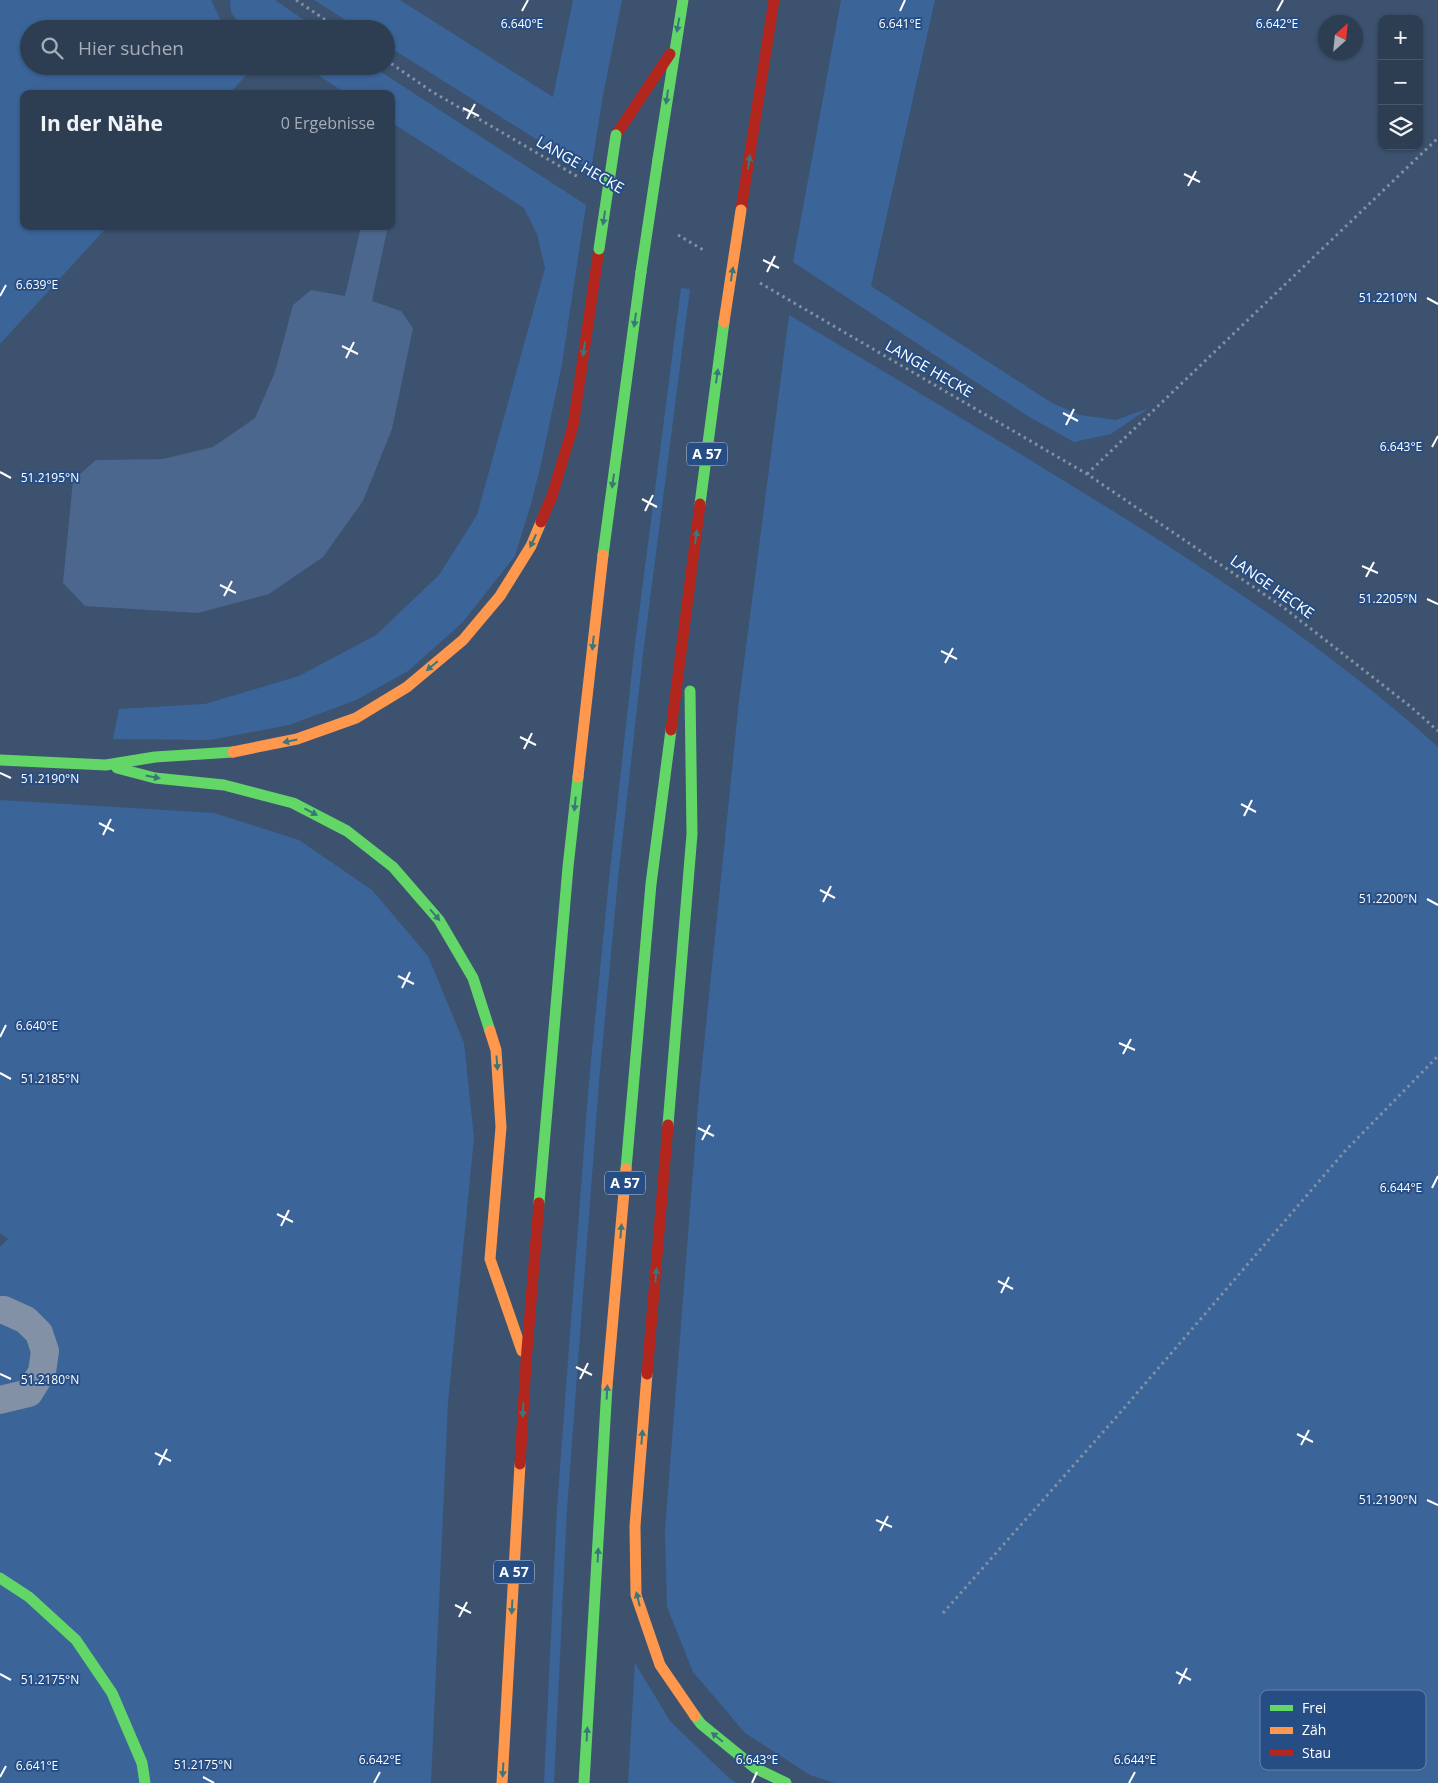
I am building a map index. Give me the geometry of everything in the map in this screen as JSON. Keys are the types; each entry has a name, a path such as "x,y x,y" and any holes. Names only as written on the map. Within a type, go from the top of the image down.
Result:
{"main road":[{"name":"A 57","path":"502,1783 526,1362 568,867 598,594 641,272 683,0"},
{"name":"A 57","path":"584,1783 611,1344 652,884 724,322 774,0"},
{"path":"0,760 106,765 155,757 228,753 297,739 356,718 407,687 463,640 500,596 531,546 552,496 573,426 616,135 674,49"},
{"path":"689,585 692,834 635,1526 636,1594 660,1665 702,1724 755,1768 786,1783"},
{"path":"106,765 154,778 224,785 293,803 347,831 393,867 440,920 473,978 496,1050 501,1126 490,1259 526,1362"},
{"path":"0,1578 29,1597 76,1640 112,1693 142,1763 145,1783"}],"street":[{"path":"0,1310 26,1320 39,1333 45,1351 42,1372 28,1393 0,1400"}],"path":[{"path":"296,0 326,20"},
{"name":"LANGE HECKE","path":"395,66 431,90 583,180"},
{"path":"1087,474 1438,138"},
{"path":"677,235 711,255"},
{"name":"LANGE HECKE","path":"754,280 1087,474 1283,607 1412,707 1438,731"},
{"path":"943,1613 1119,1414 1346,1151 1438,1056"}],"shaded area":[{"path":"0,0 211,0 221,20 20,20 20,75 246,75 233,90 20,90 20,230 104,230 0,344"},
{"path":"230,0 275,0 304,20 236,20 231,12"},
{"path":"314,0 400,0 553,97 573,0 622,0 603,95 591,170 547,146 395,51 395,20 346,20"},
{"path":"841,0 935,0 871,286 1052,403 1080,415 1116,420 1149,408 1111,434 1074,442 1026,415 793,262"},
{"path":"318,75 386,75 586,205 562,364 541,464 515,556 462,623 408,671 356,700 289,725 210,740 113,739 119,709 205,704 299,676 376,635 439,575 477,515 545,268 537,234 524,208 395,125 395,90 341,90"},
{"path":"360,230 387,230 372,301 401,311 413,328 392,429 363,501 323,557 269,594 198,613 85,606 63,583 73,480 96,460 163,459 213,447 255,418 275,372 293,305 311,290 345,296"},
{"path":"681,288 690,289 643,654 618,879 599,1082 567,1509 554,1783 544,1783 557,1508 589,1081 634,652"},
{"path":"789,315 1016,451 1200,567 1346,670 1438,747 1438,1783 835,1783 810,1775 745,1733 693,1672 667,1607 665,1530 699,1094 739,701"},
{"path":"0,800 214,813 299,840 372,890 428,956 464,1043 474,1138 448,1402 431,1783 0,1783 0,1247 8,1239 0,1233"},
{"path":"635,1663 670,1721 730,1779 737,1783 628,1783"}],"traffic: fast":[{"path":"658,159 683,0"},
{"path":"599,249 616,135"},
{"path":"641,272 658,159"},
{"path":"603,555 641,272"},
{"path":"700,504 724,322"},
{"path":"668,1125 692,834 690,691"},
{"path":"626,1169 651,884 671,730"},
{"path":"0,760 106,765 155,757 233,752"},
{"path":"117,768 155,778 224,785 293,803 347,831 393,867 439,920 473,978 490,1031"},
{"path":"539,1203 568,867 578,777"},
{"path":"584,1783 607,1386"},
{"path":"0,1578 29,1597 76,1640 112,1693 142,1763 145,1783"},
{"path":"695,1716 701,1724 755,1768 786,1783"}],"traffic: slow":[{"path":"724,322 741,210"},
{"path":"233,752 297,739 356,718 407,687 463,640 500,596 531,546 541,522"},
{"path":"578,777 603,555"},
{"path":"490,1031 496,1050 501,1127 490,1259 522,1351"},
{"path":"607,1386 626,1169"},
{"path":"647,1374 635,1526 636,1595 660,1665 695,1716"},
{"path":"502,1783 520,1464"}],"traffic: jam":[{"path":"741,210 774,0"},
{"path":"616,135 670,54"},
{"path":"541,522 552,496 573,426 599,249"},
{"path":"671,730 700,504"},
{"path":"647,1374 668,1125"},
{"path":"520,1464 539,1203"}]}
